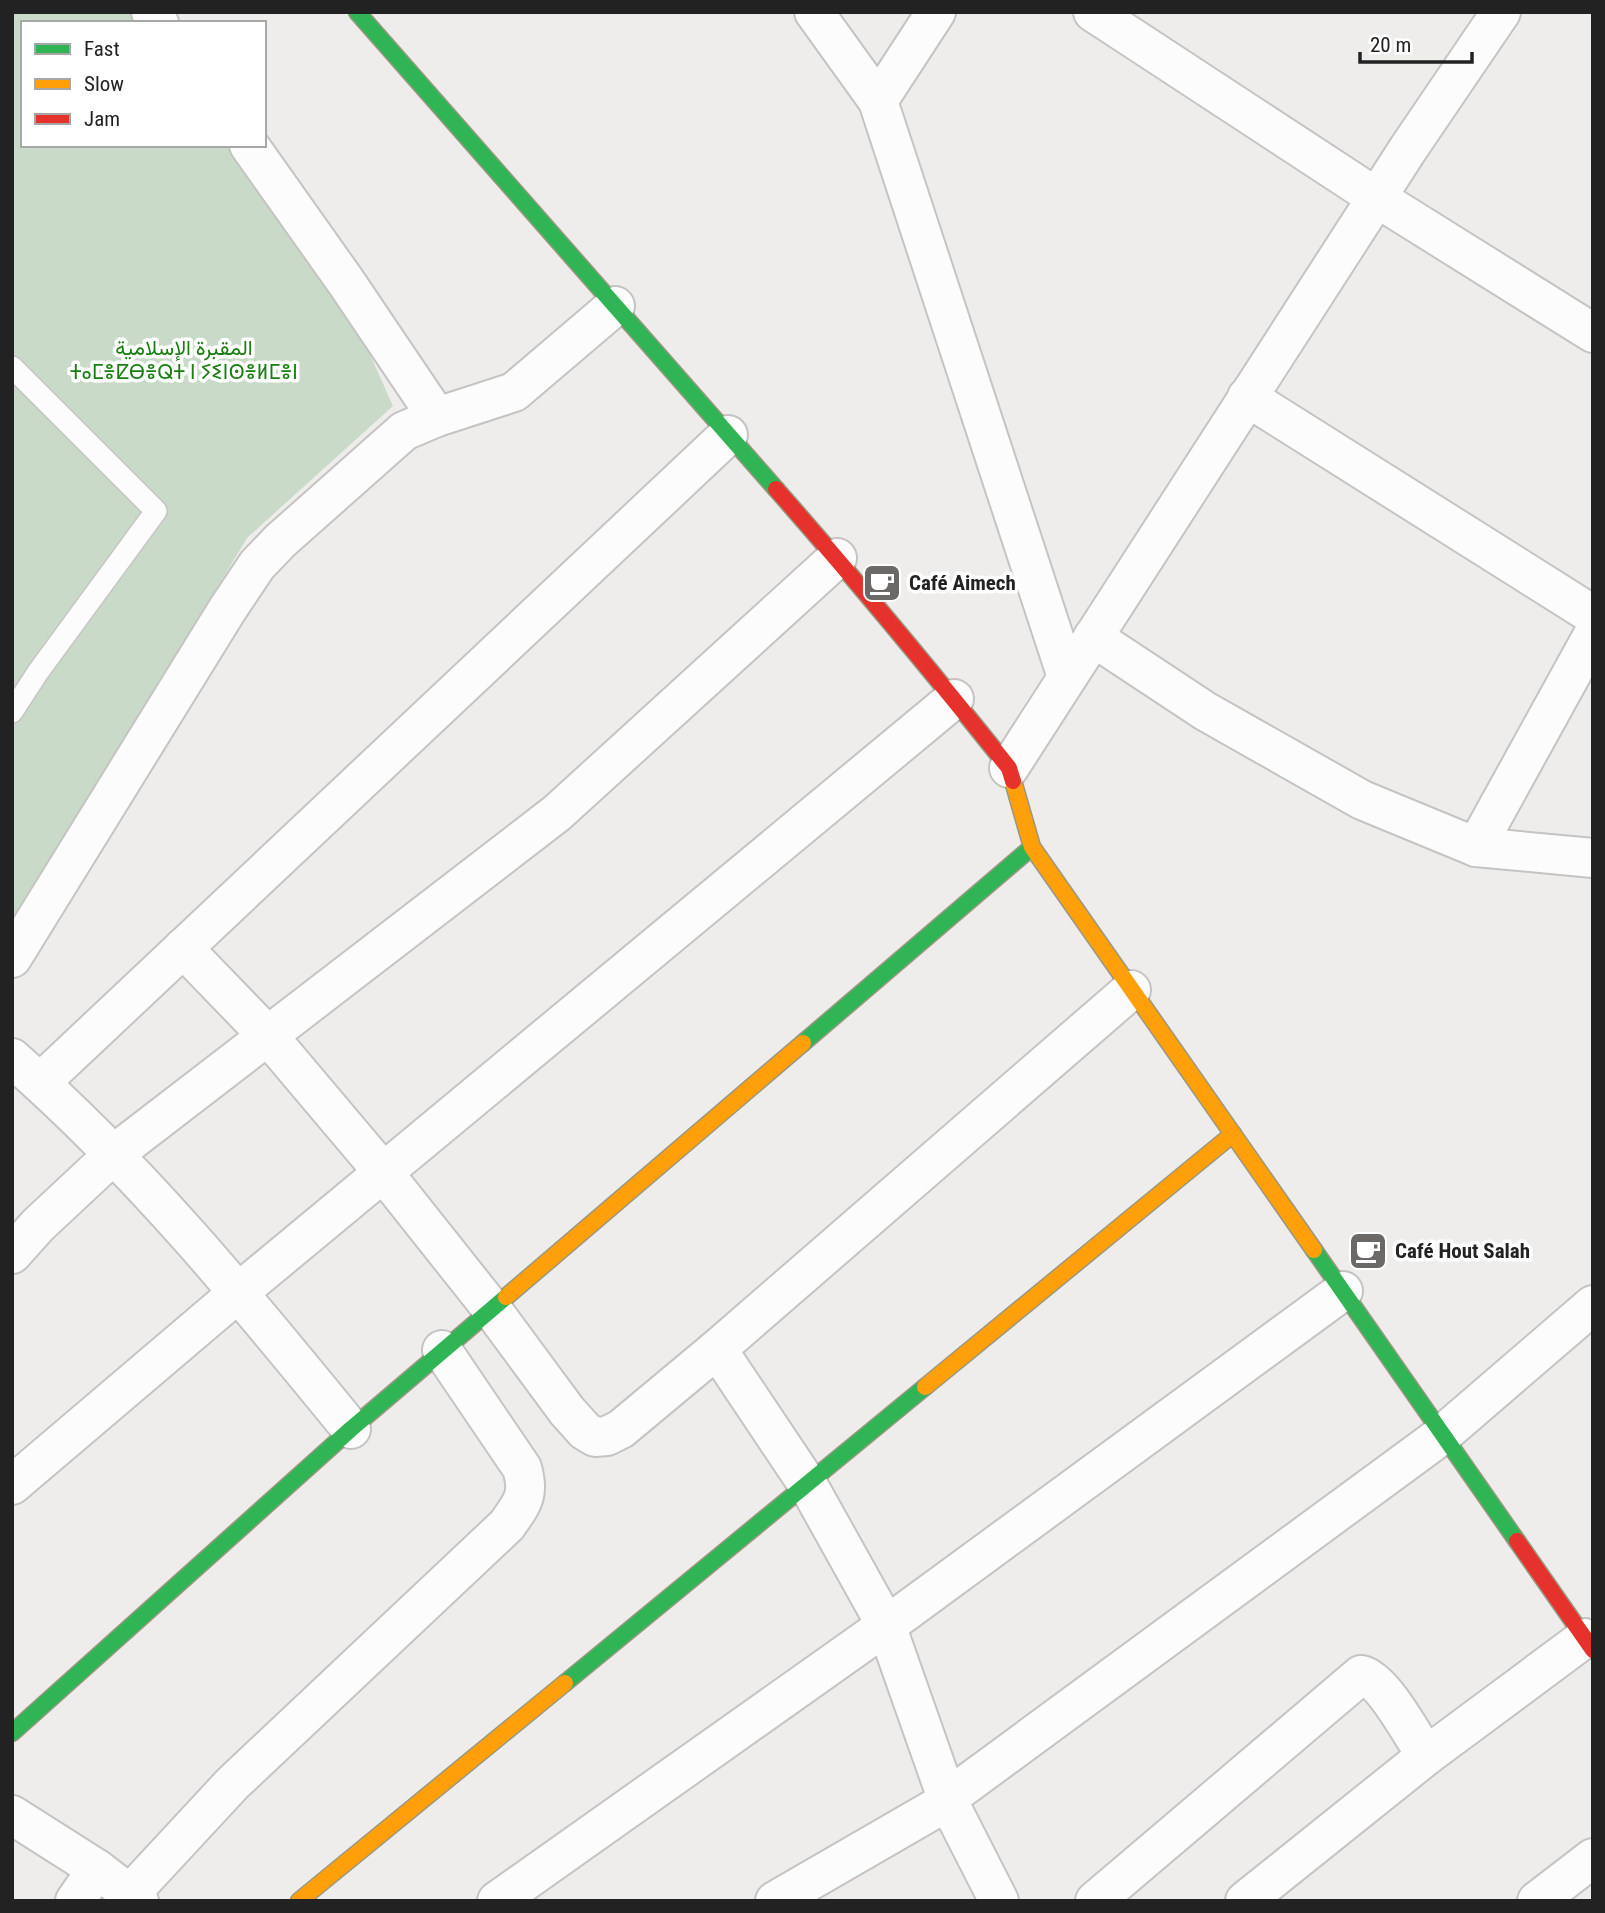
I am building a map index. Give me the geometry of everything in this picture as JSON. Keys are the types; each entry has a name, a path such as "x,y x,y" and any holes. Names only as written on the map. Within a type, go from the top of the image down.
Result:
{"street":[{"path":"357,12 837,558 1009,768 1032,847 1589,1644 1426,1756 1245,1901"},
{"path":"814,12 878,101 1067,677"},
{"path":"878,101 936,12"},
{"path":"1093,12 1377,198 1588,321"},
{"path":"1009,768 1247,397 1501,12"},
{"path":"250,147 437,417"},
{"path":"12,958 227,610 257,565 279,541 404,431 437,417 514,392 615,306"},
{"path":"1247,397 1593,615"},
{"path":"351,1429 239,1292 114,1154 26,1071 183,948 728,435"},
{"path":"12,1254 38,1225 114,1154 557,813 837,558"},
{"path":"1476,847 1593,635"},
{"path":"1093,637 1205,711 1362,800 1476,847 1593,858"},
{"path":"12,1485 239,1292 954,699"},
{"path":"12,1733 351,1429 1032,847"},
{"path":"183,948 269,1037 383,1172 491,1308 567,1412 594,1437 607,1436 621,1429 1132,990"},
{"path":"299,1901 1233,1135"},
{"path":"497,1901 886,1625 1343,1291"},
{"path":"775,1901 947,1801 1442,1435 1593,1305"},
{"path":"717,1349 808,1485 886,1625 947,1801 999,1901"},
{"path":"12,1815 97,1868 135,1897 232,1784 507,1525 524,1501 527,1485 522,1468 442,1350"},
{"path":"1095,1901 1361,1675 1379,1685 1426,1756"},
{"path":"1537,1901 1593,1858"},
{"path":"75,1901 97,1868"}],"lane":[{"path":"12,367 156,511 38,672 12,712"}],"green space":[{"name":"المقبرة الإسلامية ⵜⴰⵎⴻⵇⴱⴻⵕⵜ ⵏ ⵢⵉⵏⵙⴻⵍⵎⴻⵏ","path":"12,12 156,12 162,21 21,21 21,147 247,147 335,276 393,406 247,538 12,929"}],"traffic: fast":[{"path":"357,12 776,489"},
{"path":"803,1043 1032,847"},
{"path":"1314,1250 1517,1541"},
{"path":"12,1733 351,1429 506,1297"},
{"path":"565,1683 925,1387"}],"traffic: slow":[{"path":"1013,781 1032,847 1314,1250"},
{"path":"506,1297 803,1043"},
{"path":"925,1387 1233,1134"},
{"path":"299,1901 565,1683"}],"traffic: jam":[{"path":"776,489 952,697 1009,768 1013,781"},
{"path":"1517,1541 1593,1650"}],"place":[{"name":"Café Aimech","path":"882,583"},
{"name":"Café Hout Salah","path":"1368,1251"}]}
